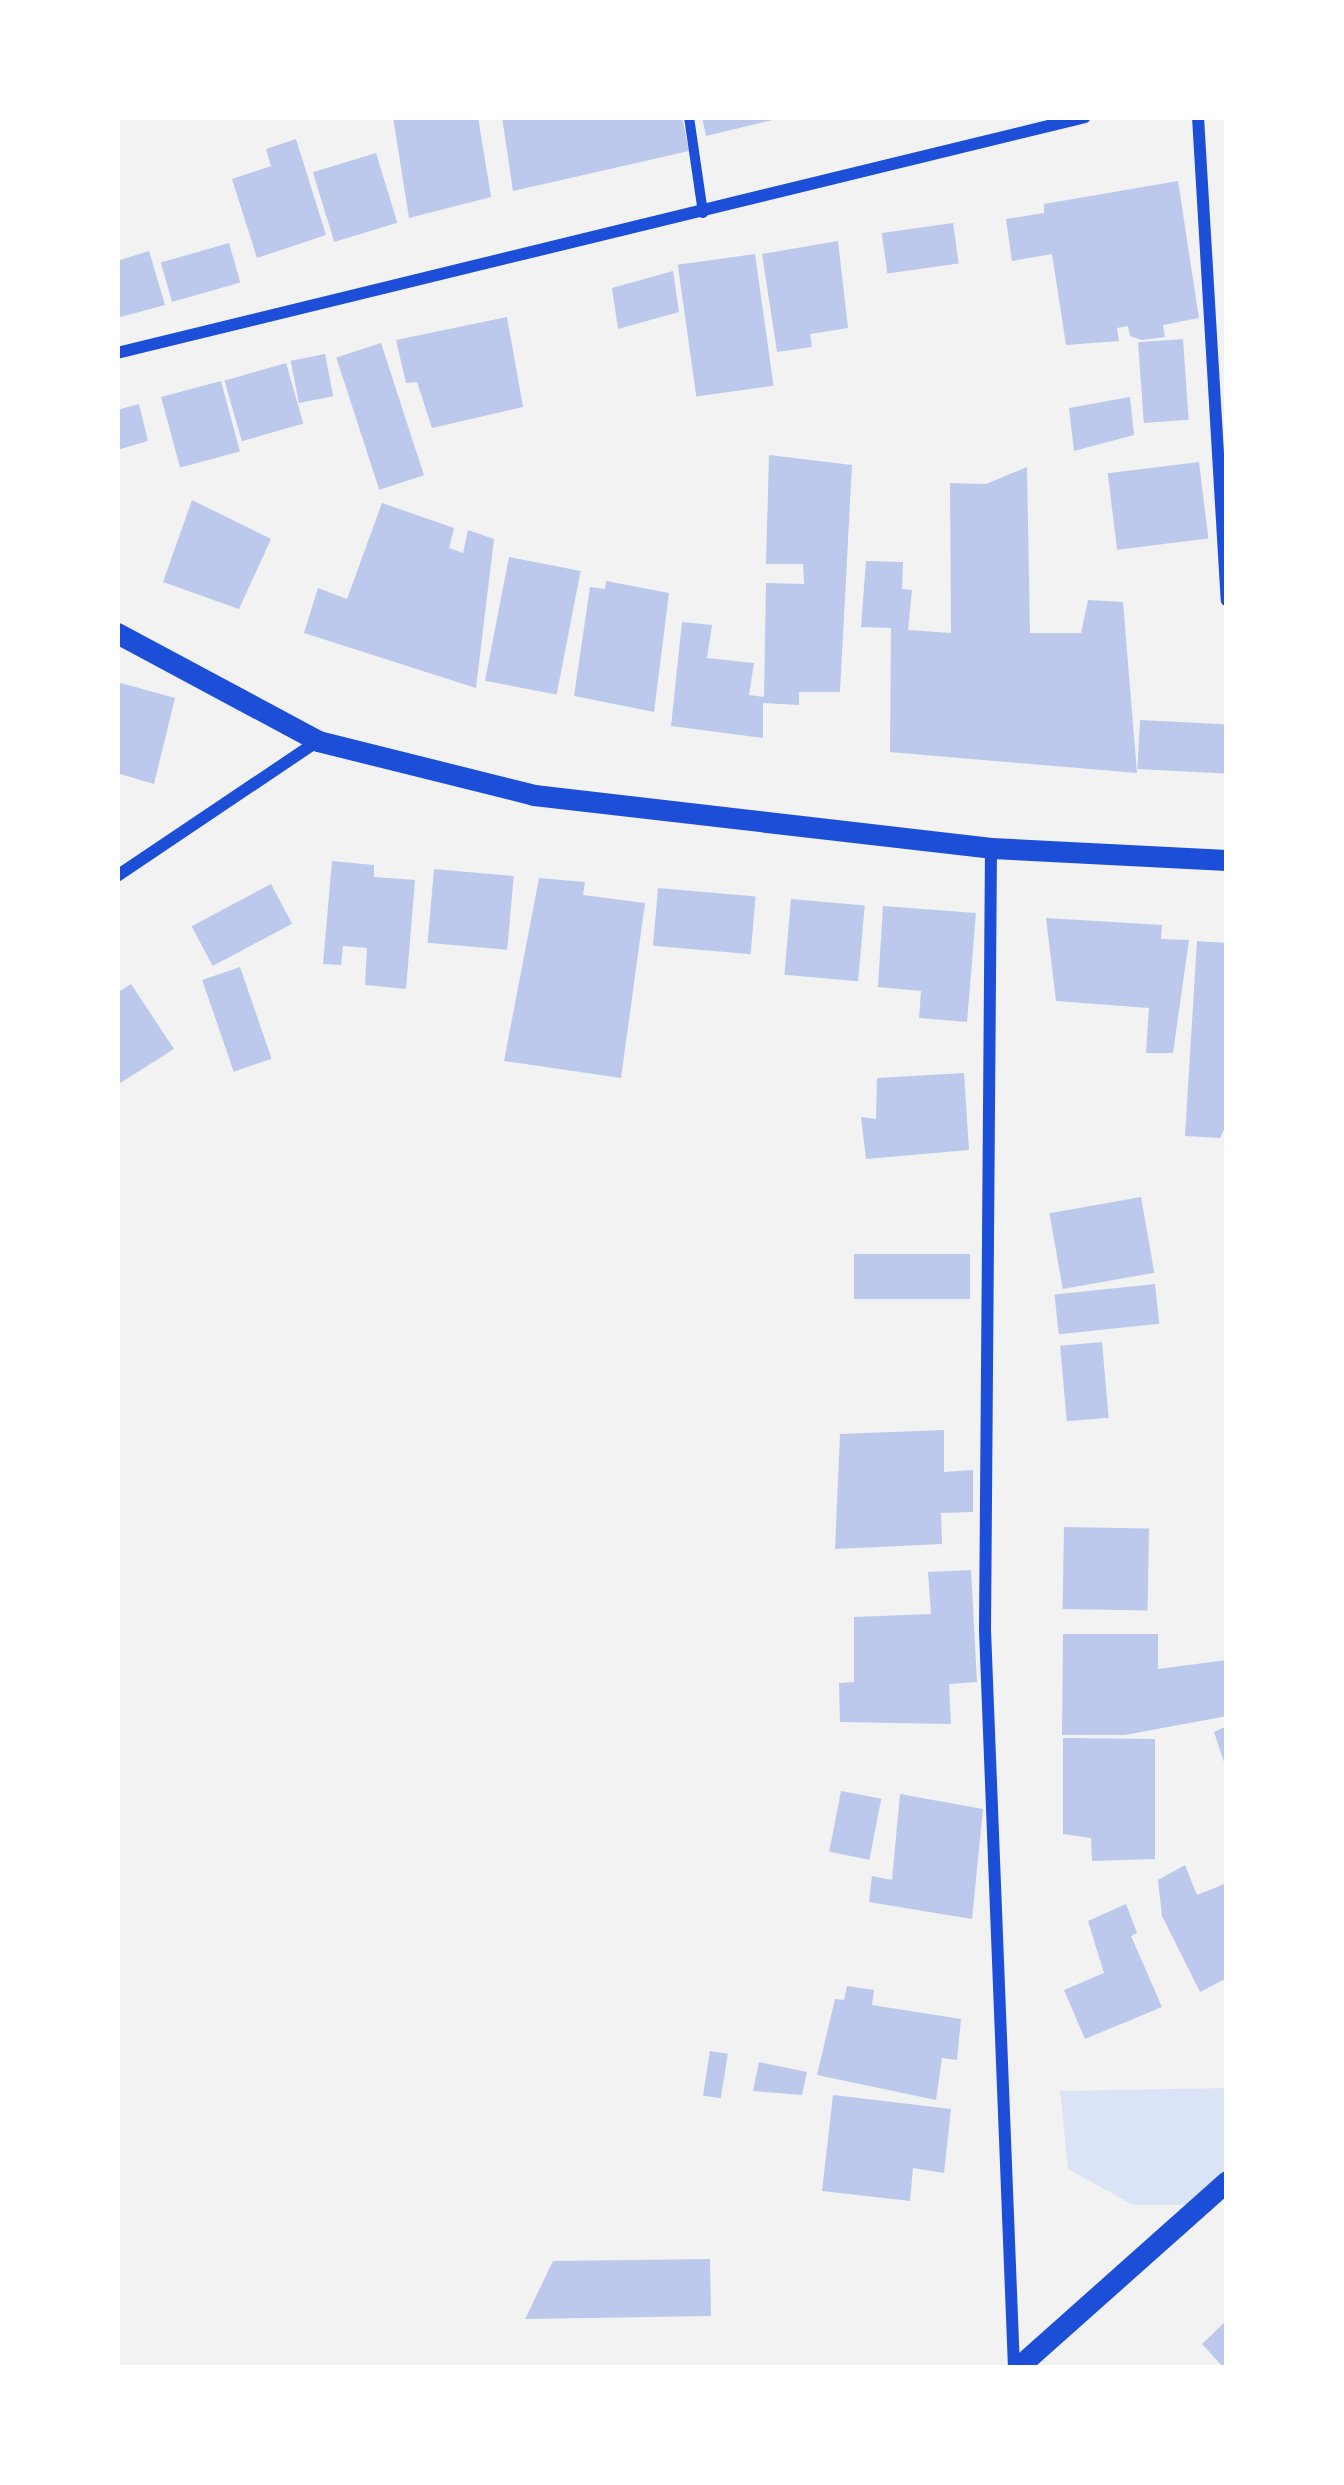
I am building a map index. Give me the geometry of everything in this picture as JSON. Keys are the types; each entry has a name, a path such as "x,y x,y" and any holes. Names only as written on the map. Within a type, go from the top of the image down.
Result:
{"street":[{"path":"689,117 704,213"},
{"path":"117,353 1085,117"},
{"path":"1198,117 1227,600"},
{"path":"117,633 318,741 534,795 991,848 1227,860"},
{"path":"117,876 318,741"},
{"path":"991,848 985,1630 1016,2368"},
{"path":"1016,2368 1227,2181"}],"shaded area":[{"path":"1227,2088 1227,2168 1189,2205 1133,2205 1068,2169 1060,2091"}],"building":[{"path":"393,117 478,117 491,197 409,218"},
{"path":"502,117 682,117 689,151 513,191"},
{"path":"702,117 777,117 777,119 706,136"},
{"path":"296,139 326,235 257,258 232,179 271,166 266,149"},
{"path":"376,153 397,223 334,242 313,172"},
{"path":"1178,181 1199,318 1163,325 1165,337 1141,340 1130,336 1128,326 1117,328 1119,341 1066,345 1052,254 1012,261 1006,219 1044,213 1044,204"},
{"path":"953,223 959,264 887,274 882,233"},
{"path":"838,241 848,328 810,334 812,347 777,352 762,254"},
{"path":"229,243 240,282 172,302 161,263"},
{"path":"149,251 165,305 117,318 117,261"},
{"path":"755,254 774,386 696,397 678,265"},
{"path":"673,271 679,312 618,329 612,288"},
{"path":"507,317 523,407 432,428 417,382 406,383 396,340"},
{"path":"1183,339 1189,420 1144,423 1138,342"},
{"path":"381,343 424,475 379,490 336,358"},
{"path":"325,354 333,396 299,403 291,361"},
{"path":"286,363 303,424 242,441 224,381"},
{"path":"221,381 240,452 180,468 161,397"},
{"path":"1130,397 1134,435 1074,451 1069,408"},
{"path":"139,404 148,441 117,450 117,410"},
{"path":"769,455 852,465 840,692 799,692 799,705 763,703 763,738 671,726 682,622 712,625 707,658 754,663 749,695 764,697 766,583 804,584 803,564 766,564"},
{"path":"1199,462 1208,538 1117,550 1108,473"},
{"path":"1027,467 1030,633 1081,633 1088,600 1123,602 1137,773 890,752 891,628 861,627 866,561 903,562 902,589 912,590 908,630 951,633 950,483 986,484"},
{"path":"192,500 271,539 239,609 163,582"},
{"path":"382,503 454,528 449,548 463,553 468,530 494,539 476,688 304,633 318,588 347,599"},
{"path":"509,557 581,571 557,695 485,681"},
{"path":"606,581 669,593 654,712 574,696 590,587 605,589"},
{"path":"117,682 175,698 154,784 117,773"},
{"path":"1140,720 1227,725 1224,773 1137,769"},
{"path":"332,861 374,865 374,877 415,880 406,989 365,985 367,948 343,946 341,965 323,964"},
{"path":"434,869 514,876 507,950 428,943"},
{"path":"539,878 585,882 583,895 645,903 621,1078 504,1061"},
{"path":"271,884 292,924 213,966 192,926"},
{"path":"658,888 756,897 751,954 653,946"},
{"path":"791,899 865,905 858,981 784,975"},
{"path":"883,906 976,913 967,1022 919,1018 921,991 878,987"},
{"path":"1046,918 1162,925 1161,939 1189,940 1173,1053 1146,1053 1149,1008 1056,1001"},
{"path":"1197,941 1227,943 1227,1123 1220,1138 1185,1136"},
{"path":"240,967 272,1059 234,1072 202,980"},
{"path":"131,984 174,1049 117,1085 117,993"},
{"path":"964,1073 969,1150 866,1159 861,1117 876,1119 877,1078"},
{"path":"1141,1197 1154,1273 1063,1289 1049,1213"},
{"path":"854,1254 970,1254 970,1299 854,1299"},
{"path":"1155,1284 1159,1324 1059,1334 1055,1295"},
{"path":"1102,1342 1109,1418 1067,1421 1060,1346"},
{"path":"944,1430 944,1472 973,1470 973,1512 941,1513 942,1544 835,1549 840,1434"},
{"path":"1064,1527 1149,1528 1148,1610 1063,1609"},
{"path":"971,1570 977,1682 949,1684 951,1724 840,1722 839,1683 854,1682 854,1617 931,1614 928,1572"},
{"path":"1063,1634 1158,1634 1158,1669 1227,1660 1227,1716 1125,1735 1062,1735"},
{"path":"1227,1726 1227,1768 1226,1768 1214,1732"},
{"path":"1063,1738 1155,1739 1155,1859 1092,1861 1091,1838 1063,1834"},
{"path":"841,1791 881,1799 869,1860 829,1852"},
{"path":"900,1794 983,1809 972,1919 869,1902 872,1876 892,1880"},
{"path":"1185,1865 1197,1895 1227,1883 1227,1978 1200,1992 1162,1916 1158,1880"},
{"path":"1126,1904 1137,1933 1131,1936 1162,2007 1085,2039 1064,1990 1104,1973 1088,1921"},
{"path":"847,1986 874,1990 872,2005 961,2019 957,2060 942,2058 936,2100 817,2075 835,1999 844,2000"},
{"path":"710,2051 728,2054 721,2098 703,2095"},
{"path":"759,2062 807,2072 802,2095 753,2091"},
{"path":"833,2095 951,2109 944,2173 913,2168 910,2201 822,2191"},
{"path":"710,2259 711,2316 525,2319 553,2261"},
{"path":"1227,2320 1227,2368 1224,2368 1202,2344"}]}
